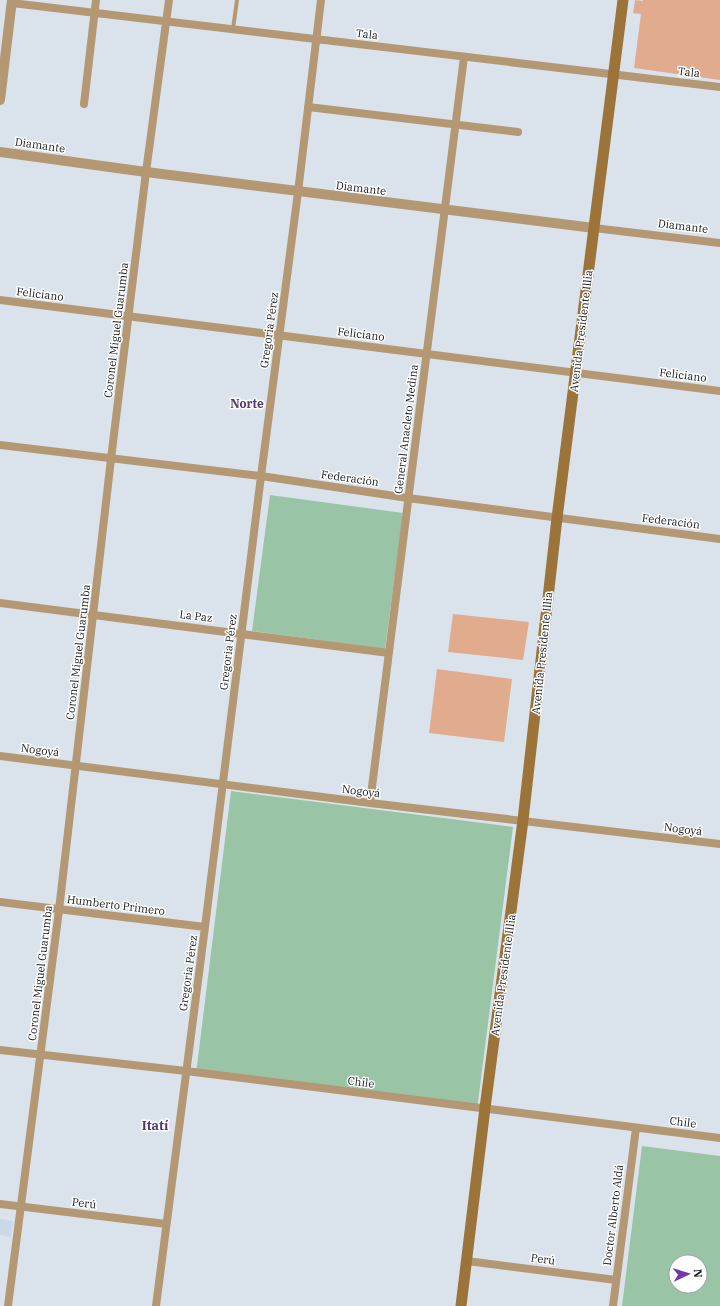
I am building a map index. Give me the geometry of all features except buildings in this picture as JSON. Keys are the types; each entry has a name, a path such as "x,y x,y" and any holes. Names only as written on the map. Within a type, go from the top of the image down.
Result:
{"main road":[{"name":"Avenida Presidente Illia","path":"462,1306 485,1108 523,820 557,518 623,0"}],"street":[{"path":"84,104 96,0"},
{"name":"Coronel Miguel Guarumba","path":"8,1306 59,910 111,459 146,172 169,0"},
{"name":"Gregoria Pérez","path":"156,1306 242,633 260,476 298,192 321,0"},
{"path":"0,100 2,64 12,1"},
{"name":"Tala","path":"12,1 166,21 720,87"},
{"name":"General Anacleto Medina","path":"370,803 464,57"},
{"path":"308,107 518,132"},
{"name":"Diamante","path":"0,152 298,192 720,243"},
{"name":"Feliciano","path":"0,300 720,391"},
{"name":"Federación","path":"0,445 260,476 408,498 720,539"},
{"name":"La Paz","path":"0,603 389,653"},
{"name":"Nogoyá","path":"0,756 370,803 720,844"},
{"name":"Humberto Primero","path":"0,902 205,927"},
{"name":"Chile","path":"0,1050 186,1071 720,1138"},
{"name":"Doctor Alberto Aldá","path":"613,1306 636,1128"},
{"name":"Perú","path":"0,1204 166,1224"},
{"name":"Perú","path":"467,1260 616,1280"}],"lane":[{"path":"233,28 237,0"}],"shaded area":[{"path":"0,1219 13,1221 11,1237 0,1235"}],"green space":[{"path":"270,495 403,513 385,649 252,631"},
{"path":"231,791 513,827 477,1110 196,1074"},
{"path":"642,1146 720,1156 720,1306 622,1306"}],"district":[{"name":"Norte","path":"247,404"},
{"name":"Itatí","path":"155,1125"}]}
